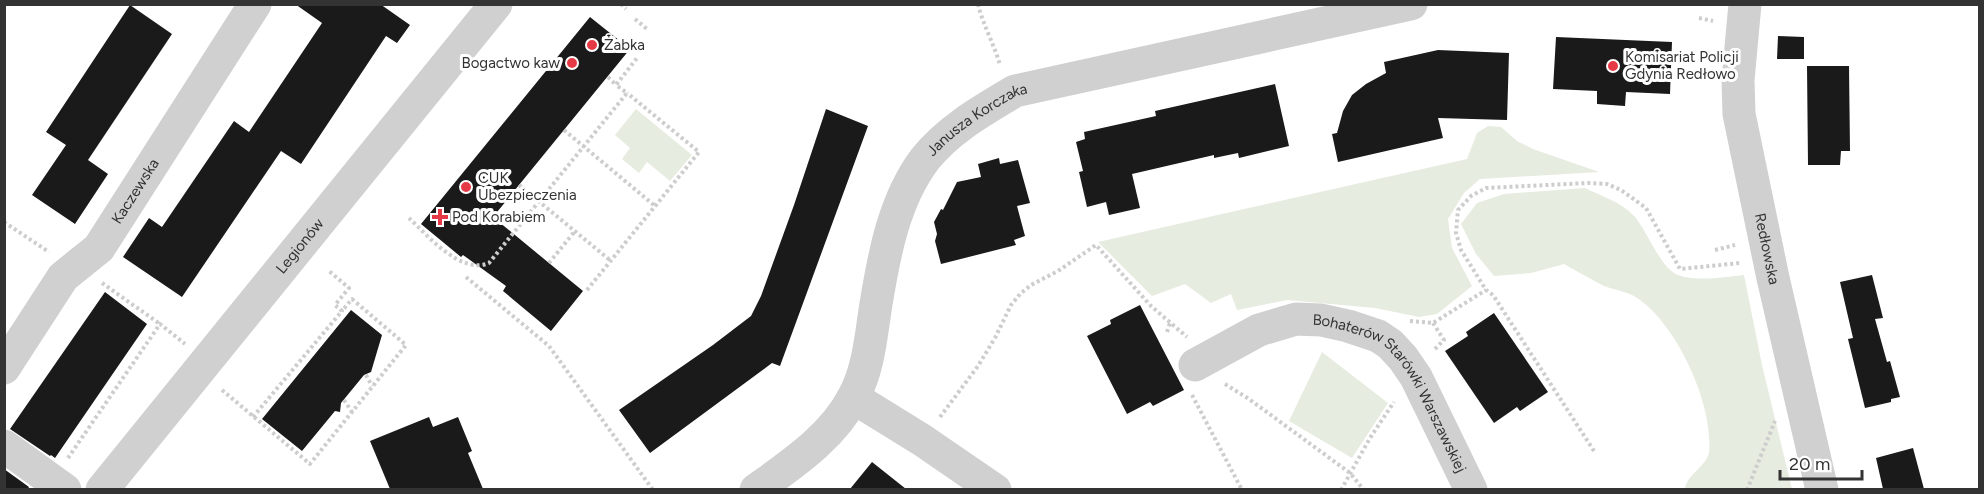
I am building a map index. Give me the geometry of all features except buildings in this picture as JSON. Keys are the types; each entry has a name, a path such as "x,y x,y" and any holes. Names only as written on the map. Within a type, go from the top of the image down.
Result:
{"street":[{"name":"Kaczewska","path":"4,368 63,278 99,249 255,4"},
{"name":"Legionów","path":"102,489 496,4"},
{"name":"Janusza Korczaka","path":"756,489 798,459 830,430 854,398 863,378 869,351 886,245 905,195 925,160 949,135 978,112 1015,91 1411,4"},
{"name":"Redłowska","path":"1745,4 1738,80 1739,114 1773,278 1822,489"},
{"name":"Bohaterów Starówki Warszawskiej","path":"1195,365 1259,330 1296,319 1321,320 1378,336 1397,351 1416,377 1471,489"},
{"path":"854,398 922,440 994,489"},
{"path":"4,446 56,483"}],"path":[{"path":"621,4 626,9"},
{"path":"978,4 1002,71"},
{"path":"635,19 647,29"},
{"path":"616,85 637,58"},
{"path":"586,290 699,152 608,77"},
{"path":"409,218 463,264 489,263 627,93"},
{"path":"564,130 655,206"},
{"path":"1594,451 1493,295 1486,290 1461,250 1456,233 1458,210 1471,196 1486,188 1607,184 1632,196 1646,208 1680,269 1748,262"},
{"path":"519,185 611,261"},
{"path":"549,263 575,231"},
{"path":"1715,250 1737,244"},
{"path":"934,425 978,366 1011,305 1020,294 1031,285 1058,272 1096,245 1151,306 1170,323 1167,332"},
{"path":"329,271 349,288 335,305 342,311"},
{"path":"465,277 549,346 652,489"},
{"path":"221,389 253,417 310,465 406,345 352,299 253,417"},
{"path":"1433,323 1444,340"},
{"path":"56,483 70,456 160,324 188,346"},
{"path":"1242,489 1184,380 1195,365 1249,399 1350,473 1364,489"},
{"path":"366,375 372,386"},
{"path":"1341,489 1399,394"},
{"path":"344,400 352,412"},
{"path":"1747,489 1777,417"}],"shaded area":[{"path":"636,109 692,155 670,181 647,162 639,173 622,159 630,148 615,135"},
{"path":"1488,126 1501,127 1517,141 1533,149 1599,172 1480,179 1464,193 1448,219 1452,248 1472,286 1437,314 1419,317 1375,308 1287,300 1237,310 1231,294 1211,303 1185,284 1152,296 1098,242 1467,159 1477,133"},
{"path":"1585,188 1629,211 1639,222 1665,265 1678,275 1702,279 1744,275 1762,365 1792,489 1685,489 1689,479 1705,462 1709,452 1709,433 1699,389 1678,344 1664,324 1634,296 1604,286 1564,264 1531,273 1494,276 1476,254 1461,224 1477,203 1504,194"},
{"path":"1322,352 1388,403 1352,458 1289,421"}],"place":[{"name":"Żabka","path":"592,45"},
{"name":"Bogactwo kaw","path":"572,63"},
{"name":"Komisariat Policji Gdynia Redłowo","path":"1613,66"},
{"name":"CUK Ubezpieczenia","path":"466,187"},
{"name":"Pod Korabiem","path":"440,217"}]}
